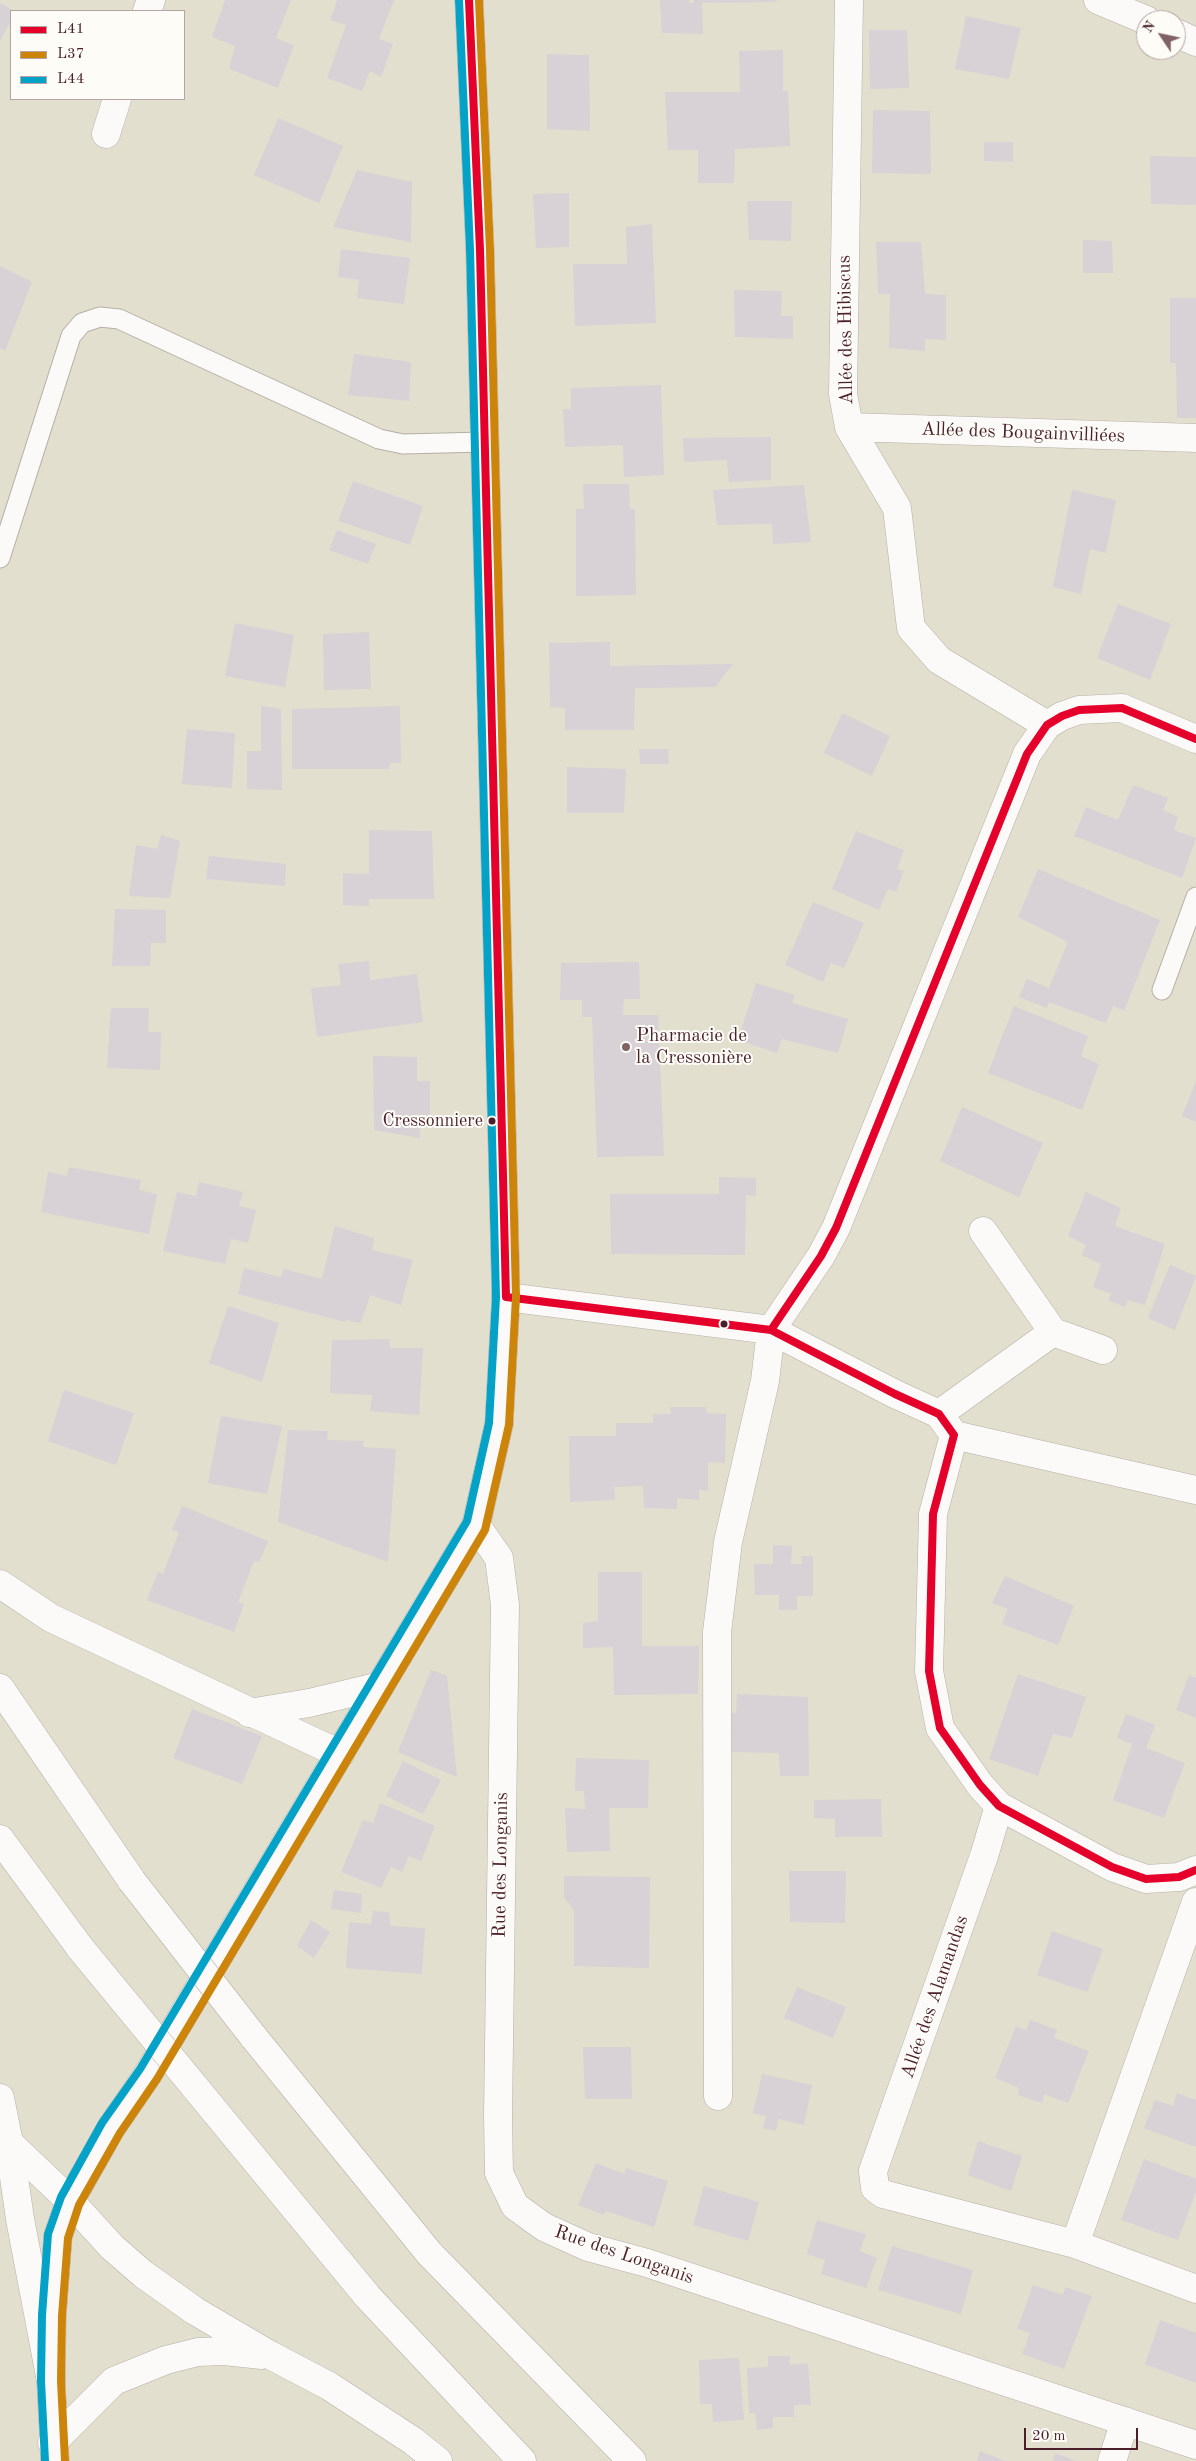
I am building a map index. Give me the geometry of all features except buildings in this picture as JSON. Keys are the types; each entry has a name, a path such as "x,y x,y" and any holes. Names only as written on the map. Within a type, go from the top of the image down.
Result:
{"main road":[{"path":"54,2452 51,2381 52,2316 58,2236 70,2201 111,2128 148,2074 476,1525 499,1424 506,1297 480,250 469,0"},
{"name":"Allée des Hibiscus","path":"849,0 843,394 849,427 896,508 911,628 938,660 1047,725"},
{"path":"1098,0 1136,16"},
{"path":"106,134 116,100"},
{"name":"Allée des Bougainvilliées","path":"849,427 1196,438"},
{"path":"718,2096 717,1632 728,1542 765,1381 770,1330 821,1256 836,1228 1027,754 1047,725 1062,716 1079,710 1122,708 1196,739"},
{"path":"983,1231 1053,1332 1103,1350"},
{"path":"506,1297 770,1330 895,1394 947,1424 1196,1490"},
{"path":"1053,1332 947,1424 933,1514 929,1671 940,1728 980,1785 999,1806 1112,1867 1146,1879 1179,1877 1196,1870"},
{"name":"Rue des Longanis","path":"476,1525 499,1558 505,1605 498,2116 500,2173 515,2206 544,2227 588,2246 647,2263 1196,2445"},
{"path":"0,1584 51,1618 249,1713 340,1754"},
{"path":"249,1713 380,1686"},
{"path":"0,1688 132,1881 252,2035 429,2253 632,2461"},
{"name":"Allée des Alamandas","path":"999,1806 984,1856 873,2171 875,2188 884,2194 1075,2244"},
{"path":"0,1840 81,1949 368,2297 522,2461"},
{"path":"1196,1902 1075,2244 1196,2288"},
{"path":"0,2098 5,2143 51,2381"},
{"path":"5,2143 70,2201 112,2247 143,2274 195,2311 270,2356 329,2386 413,2441 438,2461"},
{"path":"54,2452 114,2381 166,2360 198,2352 224,2351 270,2356"},
{"path":"1112,2461 1125,2422"}],"lane":[{"path":"0,558 71,336 82,323 100,317 120,319 378,439 402,444 484,442"},
{"path":"1162,990 1196,897"}],"transit line":[{"name":"L44","path":"45,2461 41,2381 42,2315 48,2234 61,2197 102,2123 140,2069 467,1521 489,1423 496,1297 470,250 459,0"},
{"name":"L41","path":"469,0 480,250 506,1297 771,1330 895,1394 939,1414 954,1435 933,1514 929,1671 940,1728 980,1785 999,1806 1112,1867 1146,1879 1179,1877 1196,1870"},
{"name":"L37","path":"65,2461 61,2381 62,2316 68,2238 79,2205 120,2133 157,2079 485,1530 509,1425 516,1297 490,250 479,0"},
{"name":"L41","path":"771,1330 821,1256 836,1228 1027,754 1047,725 1062,716 1079,710 1122,708 1196,739"}],"place":[{"name":"Pharmacie de la Cressonière","path":"626,1047"},
{"name":"Cressonniere","path":"492,1121"}]}
